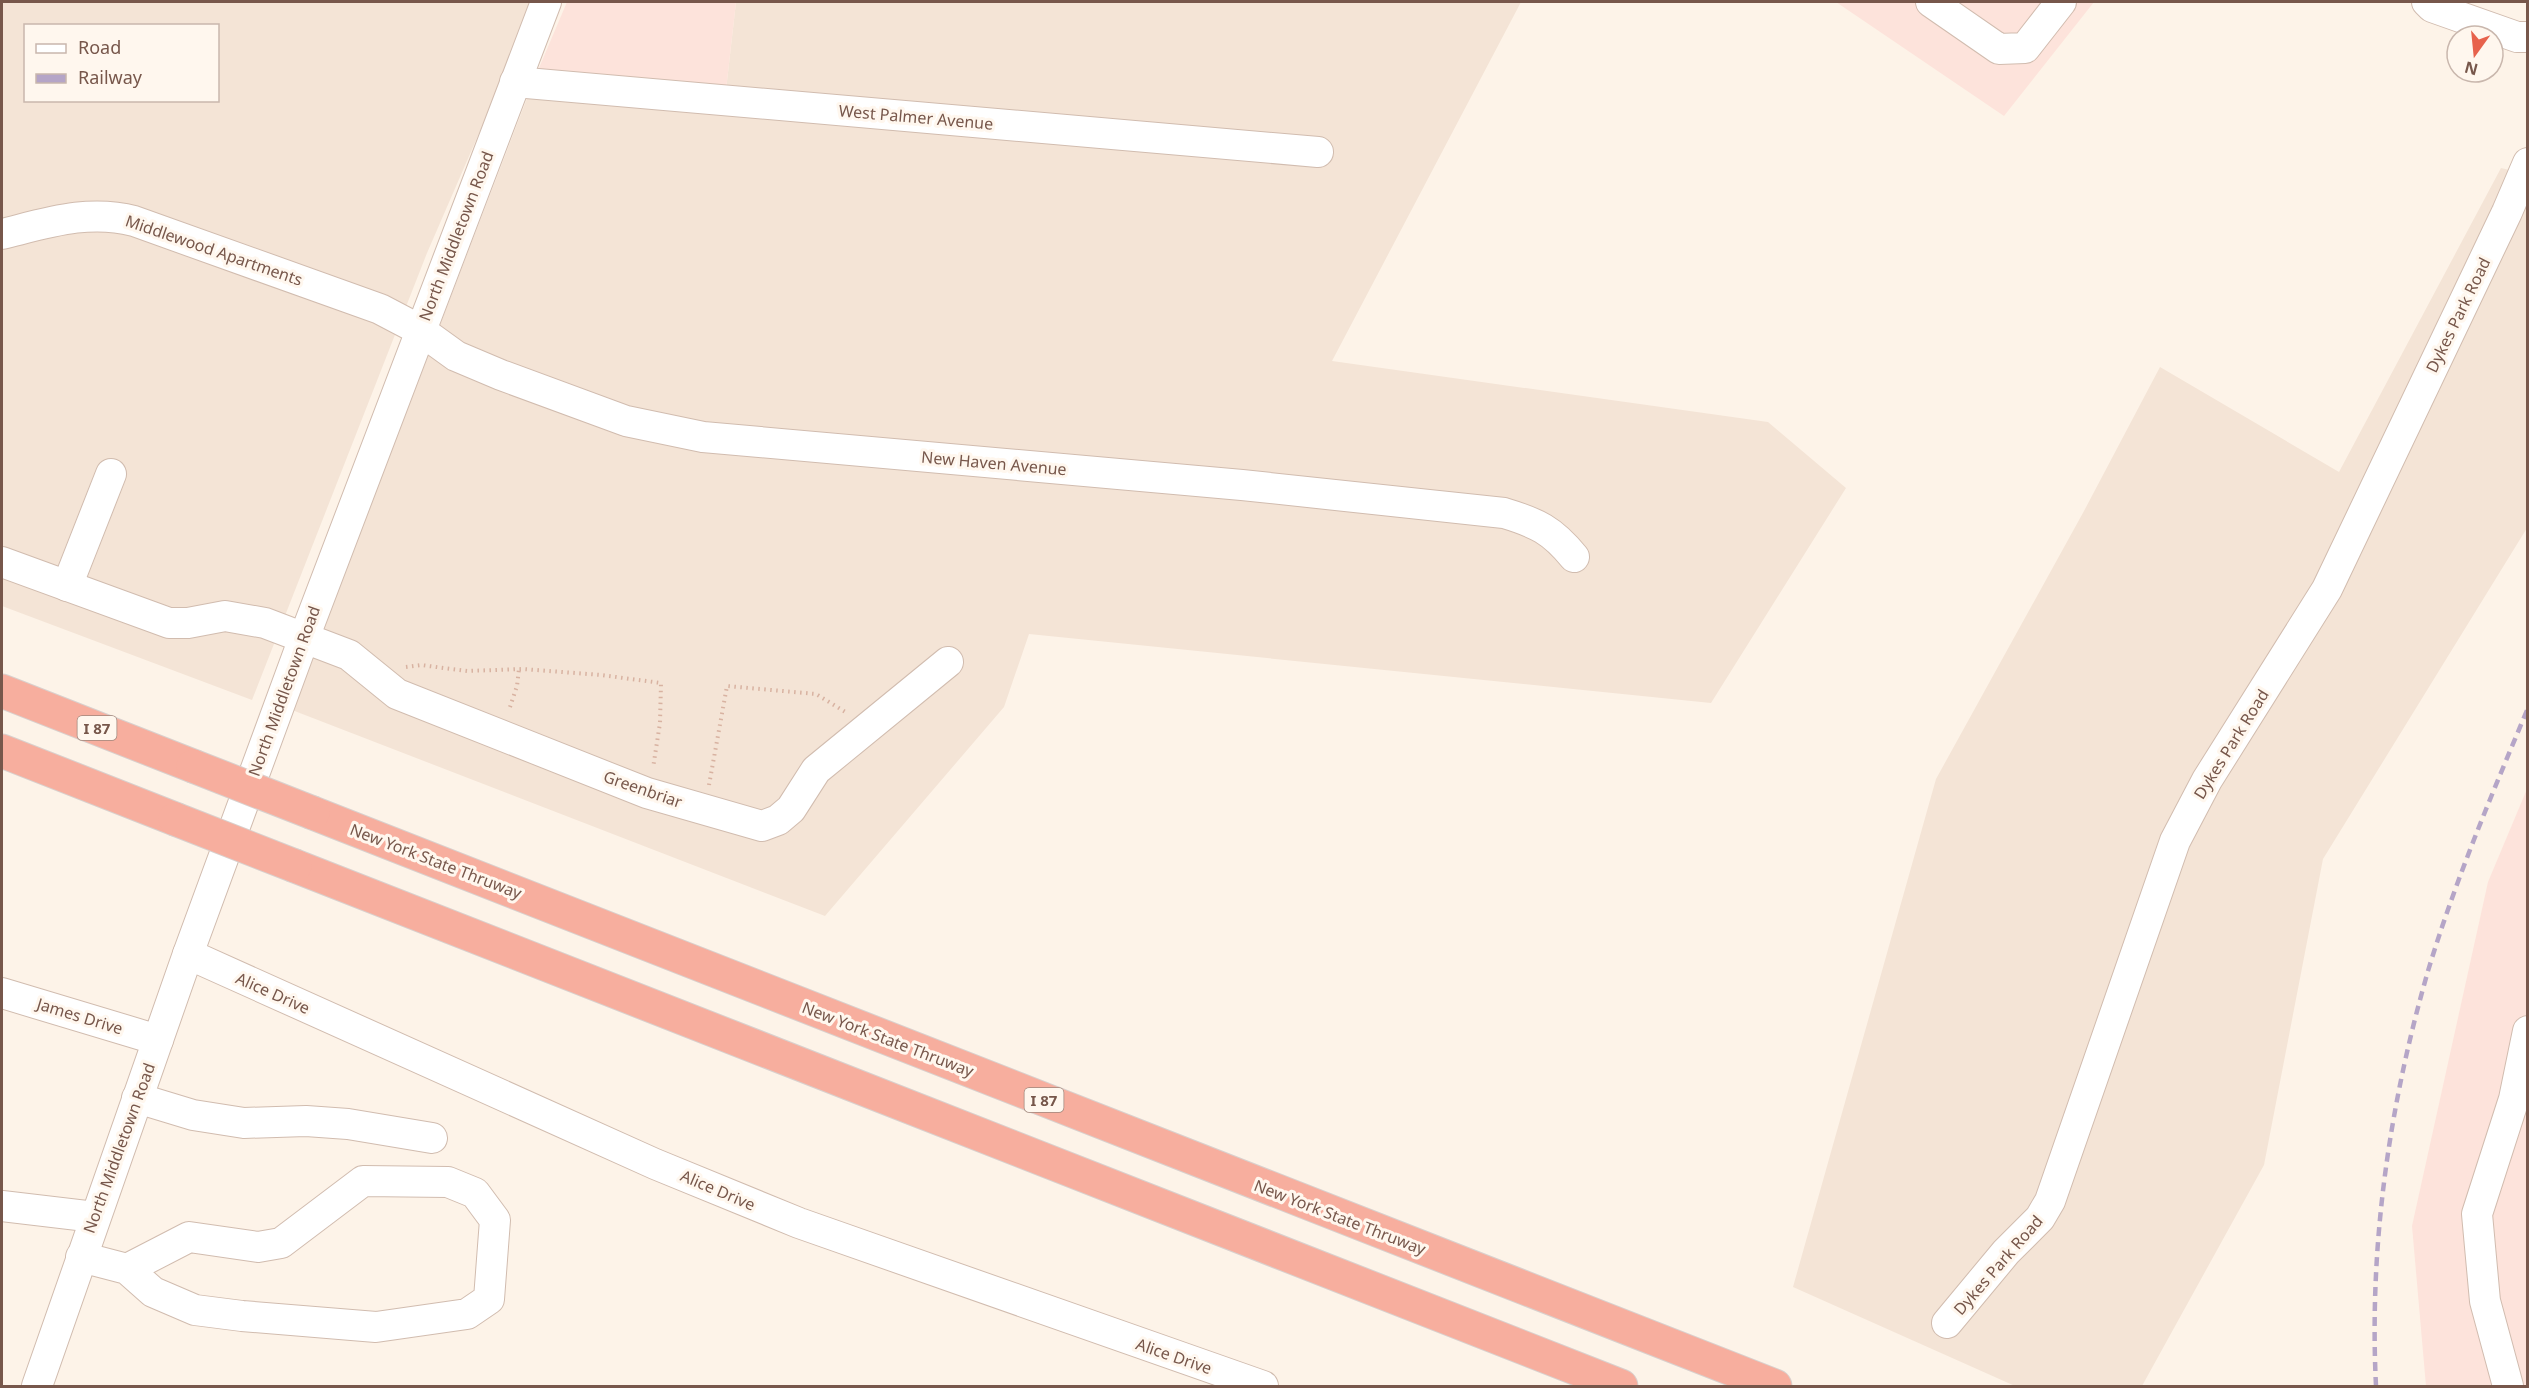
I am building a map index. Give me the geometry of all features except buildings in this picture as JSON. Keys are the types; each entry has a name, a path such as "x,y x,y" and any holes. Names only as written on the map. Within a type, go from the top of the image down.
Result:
{"highway":[{"name":"New York State Thruway","path":"2,691 1774,1386"},
{"path":"2,751 1621,1386"}],"street":[{"name":"North Middletown Road","path":"37,1386 188,954 303,638 546,2"},
{"path":"1931,2 1999,49 2025,48 2050,5"},
{"path":"2427,2 2432,7 2517,37 2528,38"},
{"name":"West Palmer Avenue","path":"515,82 1318,152"},
{"name":"Dykes Park Road","path":"1947,1323 2006,1252 2040,1218 2050,1201 2175,841 2207,780 2327,589 2507,212 2528,163"},
{"name":"Middlewood Apartments","path":"2,234 73,217 104,215 120,217 380,309 420,330"},
{"name":"New Haven Avenue","path":"420,330 456,356 501,375 626,421 703,437 1242,485 1504,513 1539,524 1559,539 1574,557"},
{"path":"67,586 111,474"},
{"path":"2,562 169,623 188,623 225,616 244,617 303,638"},
{"name":"Greenbriar","path":"303,638 349,655 396,694 647,793 762,826 778,820 790,809 816,770 948,662"},
{"name":"Alice Drive","path":"188,954 655,1164 799,1223 1263,1386"},
{"name":"James Drive","path":"2,993 158,1040"},
{"path":"2508,1386 2485,1301 2477,1214 2514,1099 2528,1030"},
{"path":"137,1098 193,1115 244,1123 306,1121 348,1124 432,1138"},
{"path":"81,1257 127,1269 153,1292 195,1310 376,1327 468,1314 489,1299 495,1220 475,1193 448,1182 363,1180 281,1243 258,1247 189,1237 127,1269"},
{"path":"2,1206 95,1217"}],"path":[{"path":"406,667 421,665 467,671 519,669 601,675 661,683 660,723 647,793"},
{"path":"510,707 517,686 519,669"},
{"path":"702,808 727,686 816,694 840,707 866,729"}],"shaded area":[{"path":"2,2 536,2 427,253 252,700 2,606"},
{"path":"567,2 736,2 726,90 536,75"},
{"path":"736,2 1521,2 1332,361 1768,422 1846,488 1711,703 1029,634 1004,707 825,916 292,710 536,75 726,90"},
{"path":"1836,2 2094,2 2004,116"},
{"path":"2501,168 2527,174 2527,528 2323,859 2264,1165 2142,1386 2015,1386 1793,1287 1936,779 2084,511 2160,367 2339,472"},
{"path":"2527,789 2527,1386 2426,1386 2412,1226 2488,882"}],"railway":[{"path":"2376,1386 2376,1281 2379,1229 2402,1073 2428,971 2450,904 2528,708"}]}
